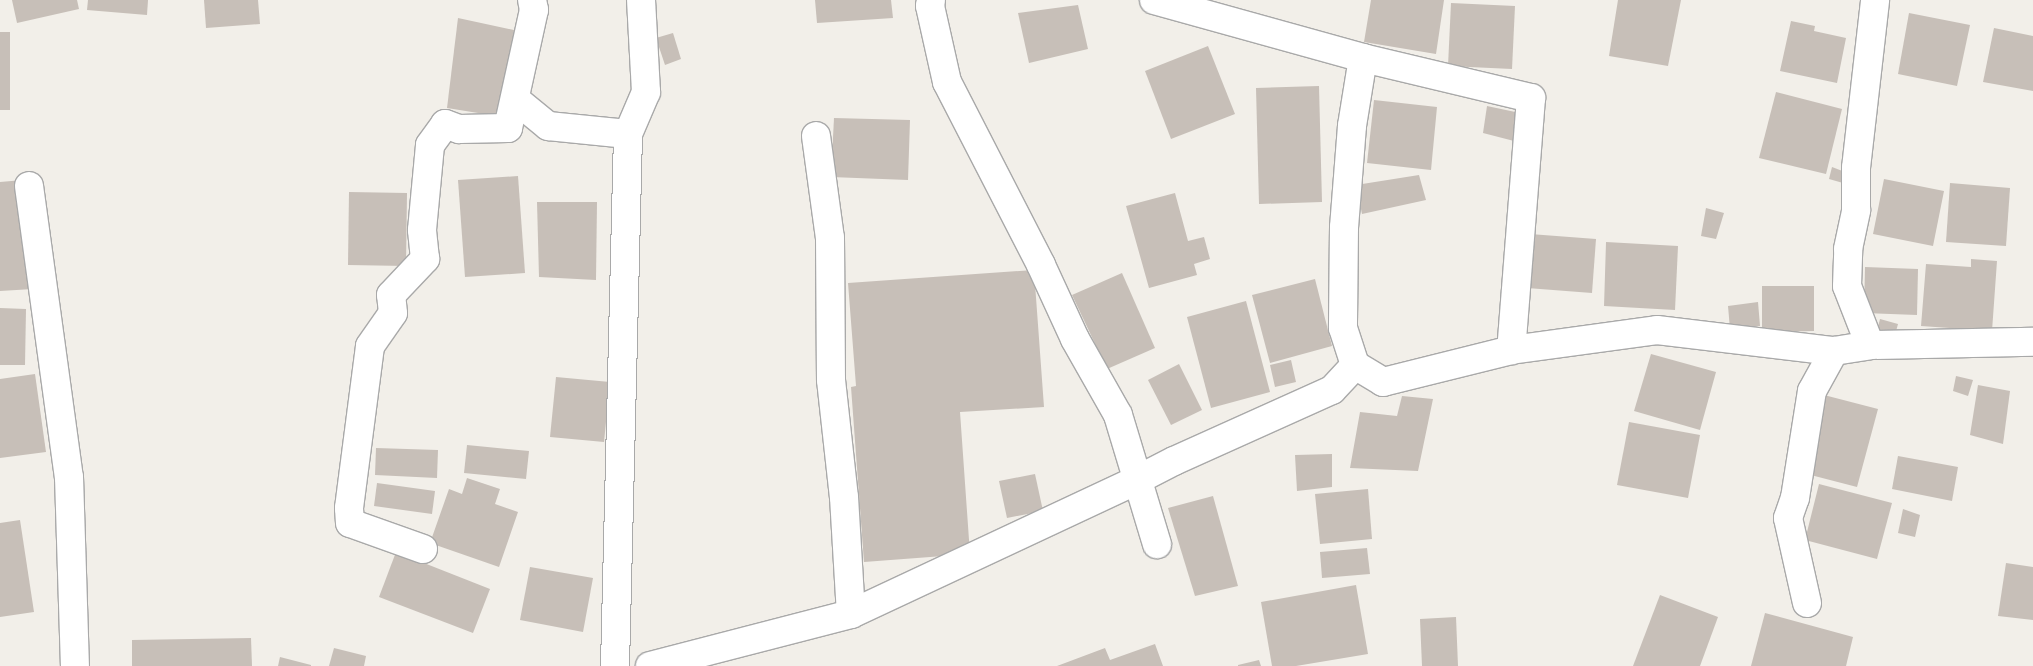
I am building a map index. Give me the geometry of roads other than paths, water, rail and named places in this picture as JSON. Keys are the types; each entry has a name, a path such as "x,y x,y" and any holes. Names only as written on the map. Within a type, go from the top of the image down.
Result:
{"street":[{"path":"423,549 350,523 348,508 370,346 394,313 391,295 425,259 422,230 430,145 445,124 459,129 508,128 534,10 532,0"},
{"path":"615,666 628,134 646,92 641,0"},
{"path":"931,0 930,6 947,82 1041,265 1075,339 1118,415 1157,544"},
{"path":"1154,0 1363,58 1531,98 1511,350"},
{"path":"1870,345 1847,286 1848,249 1856,210 1856,168 1875,0"},
{"path":"1363,58 1352,126 1344,227 1343,328 1355,365 1383,382 1511,350 1657,330 1834,351 1870,345 2033,342"},
{"path":"515,100 548,126 628,134"},
{"path":"816,136 830,238 831,380 844,497 852,614"},
{"path":"29,186 69,477 75,666"},
{"path":"1807,603 1788,518 1795,498 1812,391 1834,351"},
{"path":"650,666 852,614 1138,480 1174,461 1332,390 1355,365"}]}
